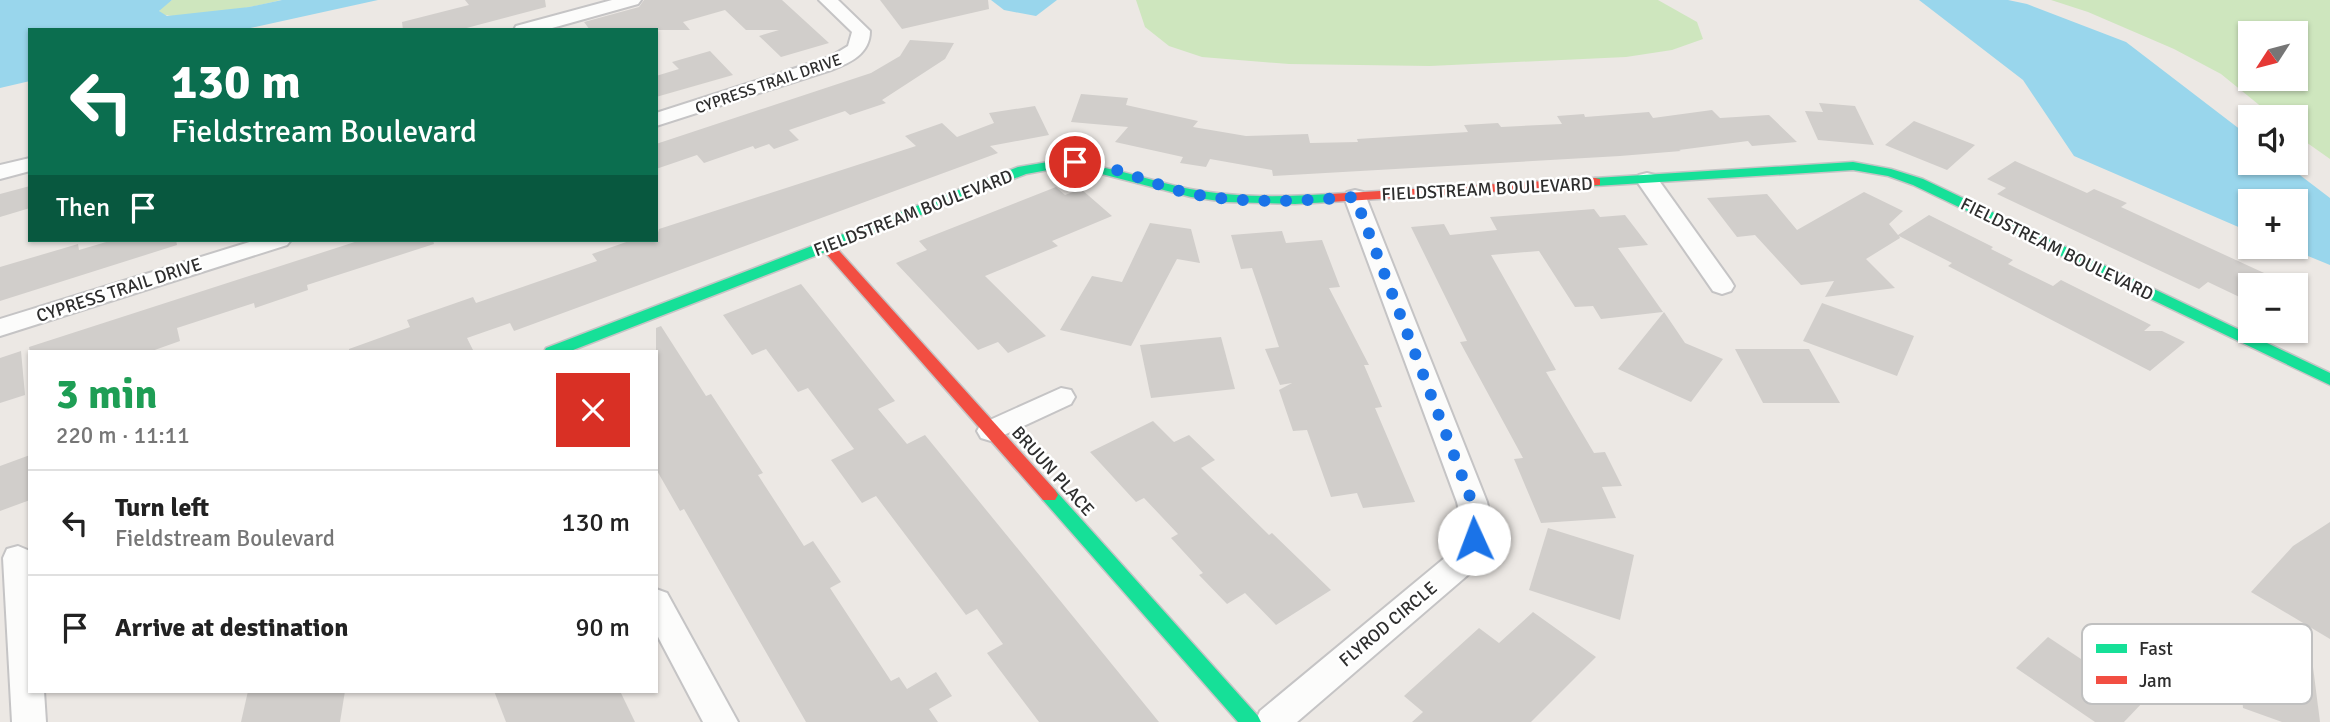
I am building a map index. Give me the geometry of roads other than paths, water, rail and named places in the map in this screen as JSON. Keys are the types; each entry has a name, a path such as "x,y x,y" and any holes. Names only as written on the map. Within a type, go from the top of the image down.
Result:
{"street":[{"path":"530,28 632,0"},
{"name":"CYPRESS TRAIL DRIVE","path":"658,119 824,66 847,56 858,45 861,31 828,0"},
{"name":"FIELDSTREAM BOULEVARD","path":"557,350 1023,170 1067,162 1104,166 1184,192 1273,202 1843,166 1891,173 1930,188 2330,380"},
{"path":"0,172 28,165"},
{"path":"1647,180 1722,286"},
{"name":"FLYROD CIRCLE","path":"1272,722 1458,565 1469,552 1475,534 1472,502 1355,197"},
{"name":"CYPRESS TRAIL DRIVE","path":"0,328 273,242"},
{"name":"BRUUN PLACE","path":"827,246 1251,722"},
{"path":"991,430 1060,397"},
{"path":"16,558 29,722"},
{"path":"658,606 720,722"}],"water":[{"path":"0,0 172,0 159,11 167,16 249,7 282,0 378,0 250,28 28,28 28,81 0,88"},
{"path":"991,0 1057,0 1036,16 1004,10"},
{"path":"1919,0 2008,0 2027,4 2126,42 2238,128 2238,175 2300,175 2330,198 2330,265 2308,256 2308,189 2238,189 2238,227 2074,156 2023,80"}]}
